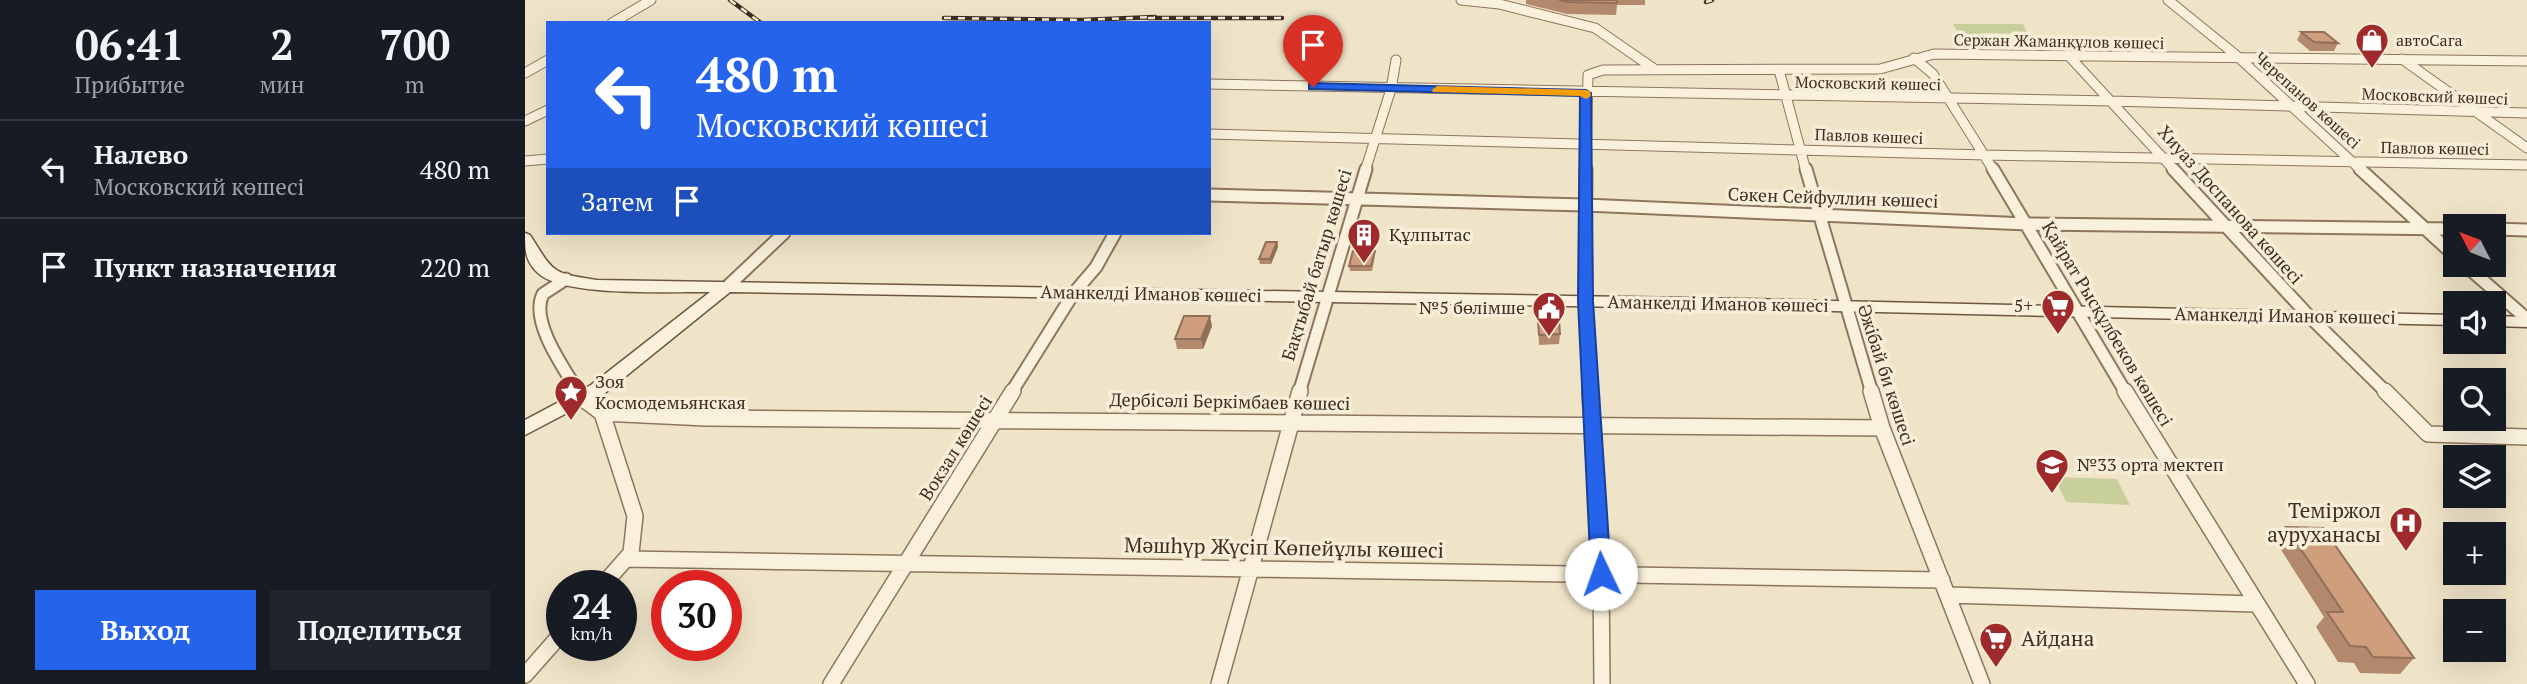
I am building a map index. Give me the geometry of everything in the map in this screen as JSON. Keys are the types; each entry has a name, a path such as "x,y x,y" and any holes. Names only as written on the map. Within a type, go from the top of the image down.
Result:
{"main road":[{"name":"Аманкелді Иманов көшесі","path":"525,238 535,262 550,277 597,285 1326,296 2443,320"},
{"path":"525,428 583,399 618,375 728,286"},
{"path":"2506,321 2527,321"}],"street":[{"path":"615,21 651,0"},
{"path":"1461,0 1506,5 1532,14 1595,28 1653,68"},
{"name":"Черепанов көшесі","path":"2168,0 2237,56 2443,245"},
{"name":"Сержан Жаманқұлов көшесі","path":"1594,72 1653,68 1879,69 1934,54 2527,61"},
{"name":"Хиуаз Доспанова көшесі","path":"2069,55 2308,315 2428,434 2527,437"},
{"name":"Қайрат Рысқұлбеков көшесі","path":"1914,58 1933,74 1986,155 2076,312 2307,684"},
{"path":"2402,59 2527,148"},
{"name":"Бақтыбай батыр көшесі","path":"1219,684 1326,296 1391,89 1396,60"},
{"path":"525,73 546,61"},
{"name":"Әжібай би көшесі","path":"1779,70 1818,214 1882,428 1982,684"},
{"path":"1594,72 1588,75 1586,93 1585,301 1601,574 1602,684"},
{"name":"Московский көшесі","path":"1211,84 2112,101 2527,113"},
{"path":"525,121 546,111"},
{"name":"Павлов көшесі","path":"1211,134 1986,155 2527,166"},
{"path":"525,161 546,159"},
{"name":"Сәкен Сейфуллин көшесі","path":"1211,195 1585,205 2027,224 2443,229"},
{"path":"2506,229 2527,229"},
{"path":"728,286 782,235"},
{"name":"Вокзал көшесі","path":"831,684 1073,293 1096,267 1114,235"},
{"path":"2478,277 2527,321"},
{"path":"566,279 543,294 539,311 553,351 583,399 602,413 635,516 631,553 616,570"},
{"name":"Дербісәлі Беркімбаев көшесі","path":"602,413 706,418 1882,428"},
{"name":"Мәшһүр Жүсіп Көпейұлы көшесі","path":"626,559 1601,574 1945,587 2255,604"},
{"path":"525,675 546,651"}],"green space":[{"path":"1953,24 2023,24 2028,34 1980,33 1983,41 1975,48 1968,48"},
{"path":"2054,477 2117,479 2130,505 2066,502"}],"building":[{"path":"1559,0 1617,0 1617,3 1567,2"},
{"path":"2301,32 2324,32 2338,43 2314,42"},
{"path":"1266,242 1277,242 1270,259 1259,259"},
{"path":"1353,251 1375,251 1371,266 1349,266"},
{"path":"1184,316 1210,316 1201,339 1175,339"},
{"path":"1559,320 1560,334 1539,335 1538,321"},
{"path":"2286,527 2323,528 2414,658 2373,657 2366,647 2350,646 2327,612 2343,612"}],"railway":[{"path":"730,0 758,21"},
{"path":"1706,2 1712,0"},
{"path":"944,18 1081,20 1155,17"},
{"path":"1148,18 1282,18"}],"slow traffic":[{"path":"1437,90 1586,93 1586,96"}],"place":[{"name":"автоСага","path":"2372,70"},
{"name":"Құлпытас","path":"1364,265"},
{"name":"5+","path":"2058,336"},
{"name":"№5 бөлімше","path":"1549,338"},
{"name":"Зоя Космодемьянская","path":"571,422"},
{"name":"№33 орта мектеп","path":"2052,495"},
{"name":"Теміржол ауруханасы","path":"2406,553"},
{"name":"Айдана","path":"1996,669"}],"route":[{"path":"1313,87 1586,93 1585,301 1601,574"}]}
